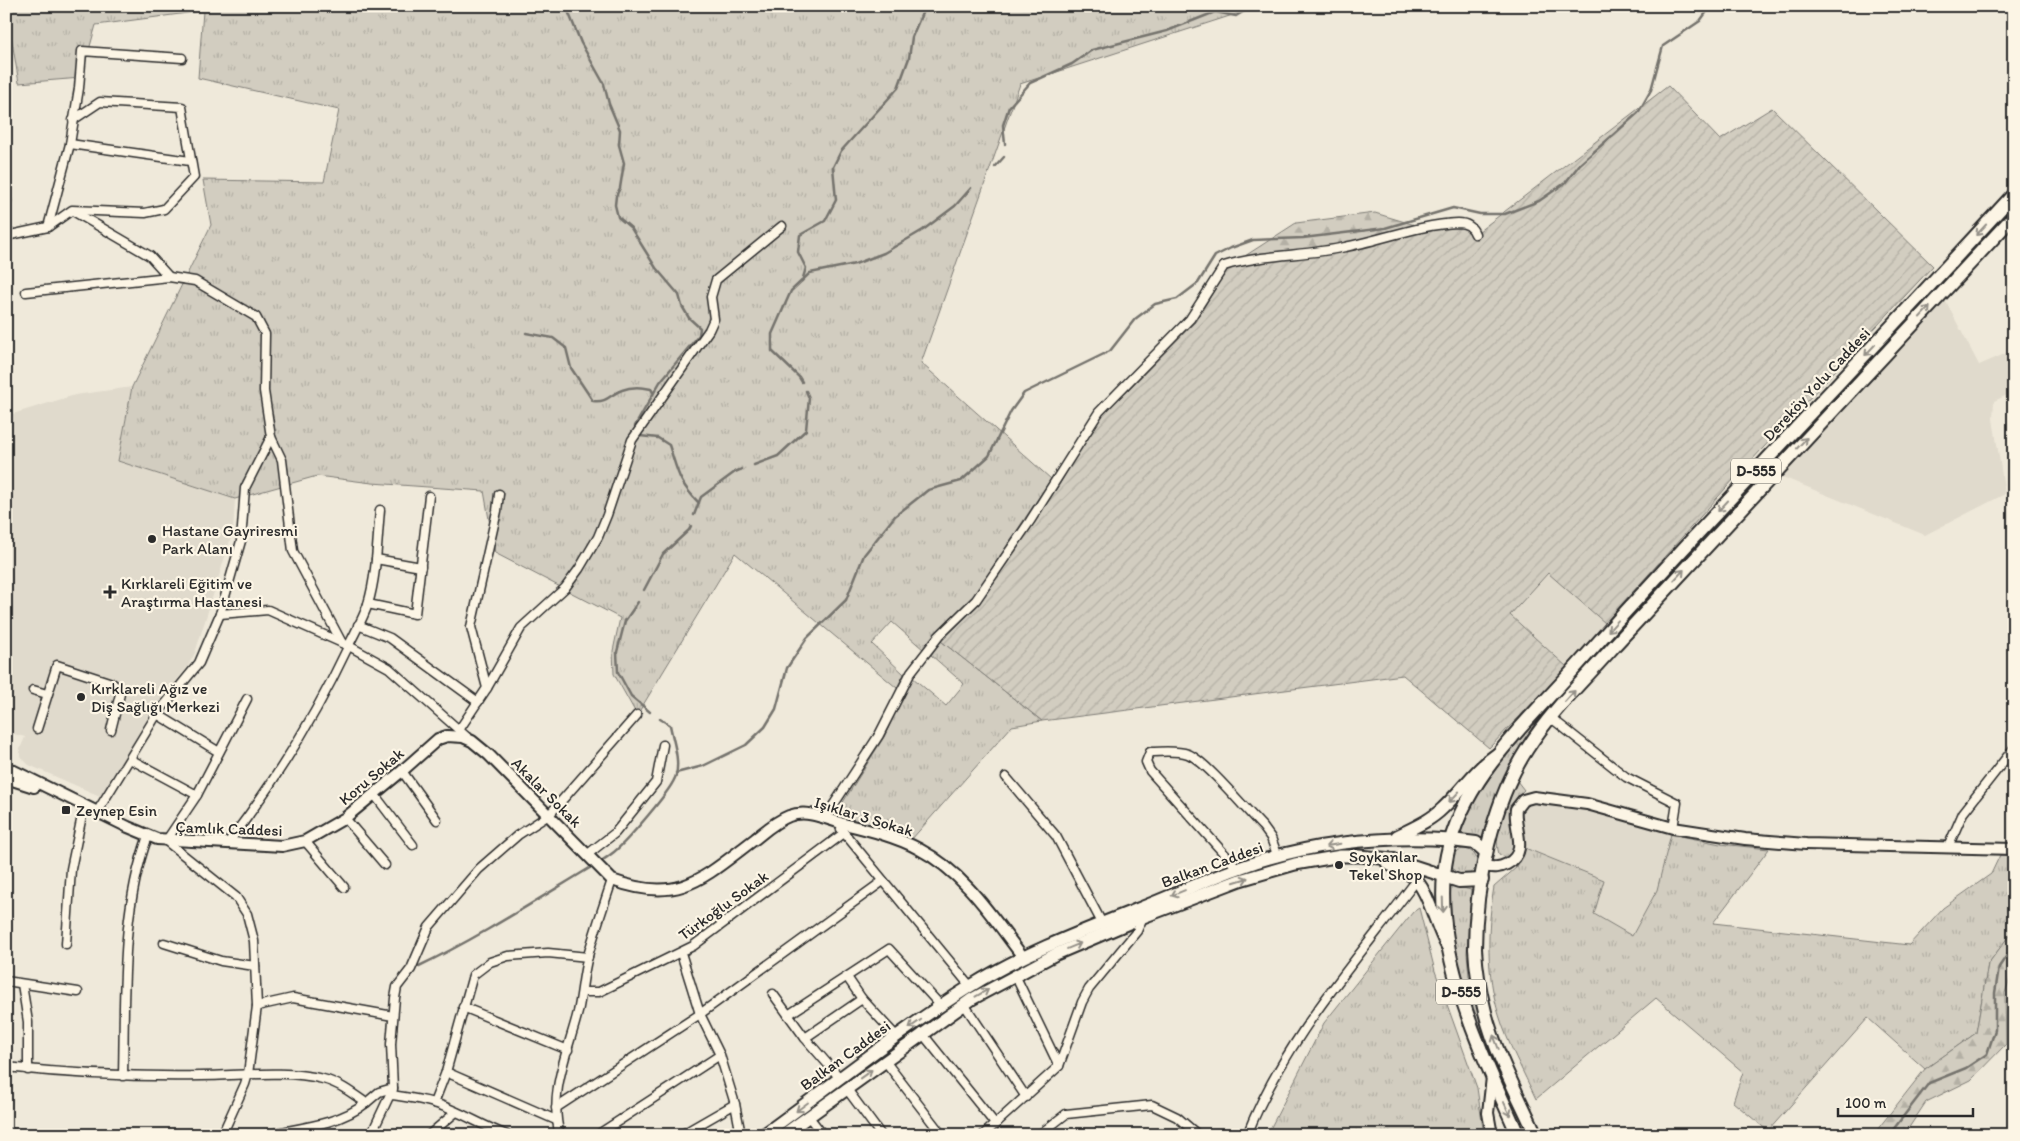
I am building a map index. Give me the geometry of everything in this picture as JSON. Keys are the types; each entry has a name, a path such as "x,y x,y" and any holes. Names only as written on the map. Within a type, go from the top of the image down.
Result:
{"highway":[{"name":"Dereköy Yolu Caddesi","path":"1501,751 1645,590 2014,194"},
{"name":"Dereköy Yolu Caddesi","path":"1486,852 1502,796 1519,762 1550,717 1707,545 2014,216"},
{"name":"D-555","path":"1501,751 1472,792 1459,816 1451,840 1444,876 1443,911 1449,948 1474,1032 1518,1135"},
{"path":"1451,840 1476,844 1486,852"},
{"name":"D-555","path":"1486,852 1475,950 1479,986 1486,1015 1495,1039 1536,1135"},
{"path":"1444,876 1468,882 1482,880"}],"main road":[{"path":"1392,838 1418,826 1442,809 1483,763 1501,751"},
{"name":"Balkan Caddesi","path":"764,1135 839,1077 970,986 1026,962 1102,923 1237,868 1278,857 1336,844 1392,838 1451,840"},
{"name":"Balkan Caddesi","path":"783,1135 964,1004 1015,975 1026,962 1056,954 1143,917 1240,880 1295,864 1341,856 1380,857 1444,876"},
{"path":"1380,857 1388,864 1412,876 1416,881 1430,906 1441,936 1449,948"},
{"path":"839,1077 846,1088"}],"street":[{"path":"48,227 70,144 79,88 82,51 182,58"},
{"path":"6,236 48,227 72,210 145,213 164,208 194,176 182,107 100,102 74,120"},
{"path":"70,144 190,161"},
{"path":"72,210 150,256 169,277"},
{"path":"970,986 844,833 830,820 879,734 911,672 939,636 976,600 1030,521 1099,412 1190,318 1224,266 1244,260 1306,254 1346,247 1424,228 1458,223 1473,228 1476,234"},
{"path":"220,614 268,610 345,644 389,668 457,732 487,688 522,628 565,588 579,570 598,537 632,440 709,330 714,319 710,297 716,280 782,226"},
{"path":"26,292 169,277 195,282 256,317 265,334 264,391 271,437 282,460 292,551 345,644"},
{"path":"97,812 157,714 199,663 220,614 241,541 245,488 271,437"},
{"path":"487,688 471,627 497,511 499,494"},
{"path":"368,604 415,614 429,496"},
{"path":"228,843 254,808 329,689 345,644 358,625 368,604 376,559 380,510"},
{"path":"376,559 421,567"},
{"path":"358,625 390,638 478,702"},
{"path":"38,729 56,665 112,683 119,689 120,694 111,730"},
{"path":"33,690 47,694"},
{"path":"222,1135 240,1097 248,1074 257,1006 254,941 247,914 236,896 166,841 197,795 247,699"},
{"path":"157,714 219,752"},
{"path":"507,1135 434,1103 392,1095 391,1044 397,987 411,969 429,927 479,869 518,835 549,815 637,714"},
{"path":"1550,717 1626,777 1677,803 1673,828"},
{"name":"Akalar Sokak","path":"457,732 489,755 612,880"},
{"name":"Koru Sokak","path":"305,841 345,818 438,739 457,732"},
{"path":"589,856 615,833 656,782 663,745"},
{"path":"1948,847 1963,813 2014,748"},
{"path":"1237,868 1150,771 1146,762 1150,752 1176,751 1190,754 1202,763 1263,827 1271,838 1278,857"},
{"path":"130,759 197,795"},
{"name":"Çamlık Caddesi","path":"6,767 148,836 166,841 282,846 305,841"},
{"path":"402,771 436,820"},
{"path":"1006,777 1056,836 1102,923"},
{"name":"Çamlık Caddesi","path":"6,778 70,799"},
{"path":"374,794 414,845"},
{"path":"1484,866 1499,867 1516,858 1520,842 1516,809 1520,802 1530,797 1587,804 1673,828 1717,836 1806,844 2014,849"},
{"path":"66,944 71,869 84,806"},
{"name":"Işıklar 3 Sokak","path":"612,880 629,886 646,888 670,889 685,887 712,872 785,818 802,813 912,846 951,871 978,898 1026,962"},
{"path":"345,818 384,865"},
{"name":"Türkoğlu Sokak","path":"583,992 599,992 693,946 844,833"},
{"path":"123,1076 126,935 134,882 148,836"},
{"path":"305,841 344,887"},
{"path":"560,1135 556,1120 558,1082 583,992 588,957 612,880"},
{"path":"556,1108 700,1014 883,880"},
{"path":"1248,1135 1256,1112 1307,1023 1416,881"},
{"path":"983,1135 1059,1066 1068,1046 1082,1002 1089,989 1137,931 1143,917"},
{"path":"164,943 221,961 255,966"},
{"path":"788,1015 889,950 941,1006"},
{"path":"434,1103 446,1072 473,975 490,962 508,956 548,953 588,957"},
{"path":"681,953 700,1014 720,1055 735,1104 741,1135"},
{"path":"1015,975 1059,1066"},
{"path":"847,977 862,999 897,1037"},
{"path":"6,981 78,992"},
{"path":"22,984 28,1022 28,1070"},
{"path":"773,994 805,1038 839,1077"},
{"path":"257,1006 293,998 393,1016"},
{"path":"805,1038 862,999"},
{"path":"964,1004 1026,1097"},
{"path":"463,1006 568,1050"},
{"path":"922,1034 996,1125"},
{"path":"597,1135 720,1055"},
{"path":"885,1060 942,1135"},
{"path":"6,1067 123,1076 298,1074 324,1079 342,1086 366,1103"},
{"path":"446,1072 556,1120"},
{"path":"1492,1076 1488,1113 1492,1135"},
{"path":"265,1135 326,1122 354,1112 379,1092 393,1088"},
{"path":"370,1135 393,1088"},
{"path":"846,1088 881,1135"},
{"path":"680,1135 735,1104"},
{"path":"1039,1135 1066,1114 1152,1105 1176,1117 1198,1135"},
{"path":"429,1135 456,1112"},
{"path":"809,1117 823,1135"},
{"path":"6,1133 44,1135"}],"shaded area":[{"path":"1945,300 1979,365 2014,350 2014,392 1994,401 1993,419 2005,494 1925,535 1780,476"},
{"name":"Kırklareli Eğitim ve Araştırma Hastanesi","path":"132,387 118,461 235,499 233,531 195,653 188,666 149,715 102,797 29,765 20,756 20,749 25,737 6,732 6,416 75,395"},
{"path":"1549,572 1605,623 1567,667 1510,615"},
{"path":"1530,802 1576,806 1671,834 1657,890 1632,936 1594,914 1604,880 1525,848 1524,828 1521,817 1523,807"}],"green space":[{"path":"6,6 1249,6 1245,11 1020,84 921,363 1051,479 973,597 934,635 924,650 892,622 872,644 904,674 897,688 735,553 637,715 614,674 613,651 620,618 495,553 484,491 372,483 317,476 235,499 118,461 132,387 211,225 203,180 324,182 339,110 198,78 203,11 96,25 81,78 19,83"},
{"path":"1668,86 1720,140 1772,108 1933,266 1735,478 1605,623 1548,573 1510,615 1567,667 1489,748 1403,675 1042,721 941,641 979,604 1059,485 1102,412 1129,389 1195,322 1226,271 1242,263 1458,226 1469,229 1474,235"},
{"path":"1375,213 1415,225 1344,243 1306,250 1245,256 1296,223"},
{"path":"941,641 1042,721 1012,726 911,840 835,815 884,737 912,677 946,706 964,684 931,655"},
{"path":"1559,695 1561,696 1534,730 1504,778 1489,816 1483,838 1459,834 1472,804 1507,753"},
{"path":"1517,781 1524,790 1515,801 1512,811 1516,836 1514,852 1509,856 1505,856 1499,854 1497,836 1502,816"},
{"path":"1671,834 1720,844 1769,849 1713,923 1909,945 1943,908 1991,874 2000,855 2014,855 2014,929 1988,964 1976,1033 1925,1069 1868,1018 1768,1131 1733,1102 1743,1072 1656,998 1536,1099 1506,1036 1492,984 1489,935 1494,887 1517,867 1525,848 1604,880 1594,914 1632,936 1657,890"},
{"path":"1464,849 1473,853 1477,862 1473,871 1464,875 1455,871 1451,862 1455,853"},
{"path":"1450,885 1471,890 1467,953 1469,976 1484,1037 1459,963 1452,925"},
{"path":"1419,908 1435,971 1477,1088 1484,1135 1267,1135 1324,1023 1413,912"},
{"path":"2014,929 2014,967 2005,993 2006,1044 1971,1080 1926,1102 1904,1135 1873,1135 1925,1069 1976,1033 1988,964"}],"waterway":[{"path":"566,6 581,43 604,84 609,104 620,130 619,145 624,163 620,188 616,196 615,205 618,217 631,228 656,268 679,295 682,306 689,318 700,328 699,335 660,382 635,426"},
{"path":"802,281 806,268 798,252 800,235 825,221 836,200 833,167 841,151 898,88 909,58 912,37 925,6"},
{"path":"1005,144 1003,125 1009,107 1030,83 1072,64 1092,50 1167,31 1215,12 1236,16 1253,6"},
{"path":"676,773 703,766 746,745 765,727 776,709 787,668 807,638 846,600 864,555 895,516 928,490 961,481 989,456 1011,411 1024,393 1110,351 1135,319 1155,304 1177,299 1198,283 1215,256 1231,248 1253,240 1303,238 1385,228 1453,208 1480,214 1505,214 1539,201 1565,183 1580,164 1638,113 1651,90 1663,46 1700,21 1711,6"},
{"path":"995,167 1004,157"},
{"path":"802,382 772,351 772,334 791,291 810,273 855,264 884,253 923,230 955,206 971,188"},
{"path":"526,333 553,338 566,348 571,368 593,401 602,401 629,388 648,388 653,392"},
{"path":"754,465 778,456 806,430 809,398 806,391"},
{"path":"640,436 658,438 669,445 683,483 699,503"},
{"path":"694,515 701,497 742,469"},
{"path":"644,590 663,554 691,526"},
{"path":"638,602 625,621 617,652 618,672 631,696 650,712"},
{"path":"598,863 614,852 628,838 667,792 673,782 677,769 677,756 670,725 660,719"},
{"path":"417,967 484,932 593,866"},
{"path":"1889,1135 1929,1083 1966,1068 1987,1054 1995,1030 1995,993 1999,967 2014,945"}],"place":[{"name":"Hastane Gayriresmi Park Alanı","path":"152,539"},
{"name":"Kırklareli Eğitim ve Araştırma Hastanesi","path":"110,592"},
{"name":"Kırklareli Ağız ve Diş Sağlığı Merkezi","path":"81,697"},
{"name":"Zeynep Esin","path":"66,810"},
{"name":"Soykanlar Tekel Shop","path":"1339,865"}]}
